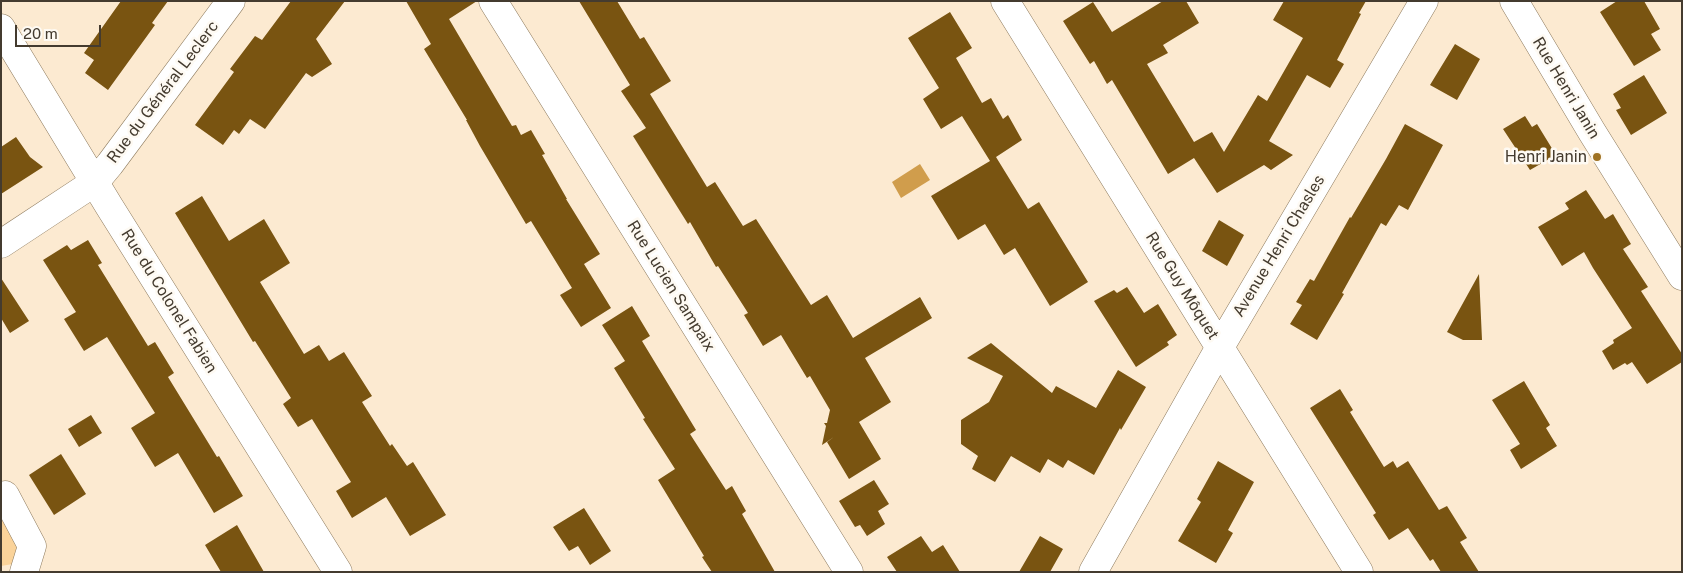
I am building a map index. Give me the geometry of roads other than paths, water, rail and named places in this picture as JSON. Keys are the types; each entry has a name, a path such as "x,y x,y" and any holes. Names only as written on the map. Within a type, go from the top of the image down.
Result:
{"street":[{"name":"Rue du Général Leclerc","path":"1,244 95,182 231,1"},
{"name":"Rue Lucien Sampaix","path":"493,1 849,572"},
{"name":"Rue Guy Môquet","path":"1005,1 1359,572"},
{"name":"Avenue Henri Chasles","path":"1093,572 1220,347 1424,1"},
{"name":"Rue Henri Janin","path":"1514,1 1592,132 1682,276"},
{"name":"Rue du Colonel Fabien","path":"1,28 338,572"},
{"path":"1,496 5,495 32,546 24,572"}],"place":[{"name":"Henri Janin","path":"1597,157"}]}
